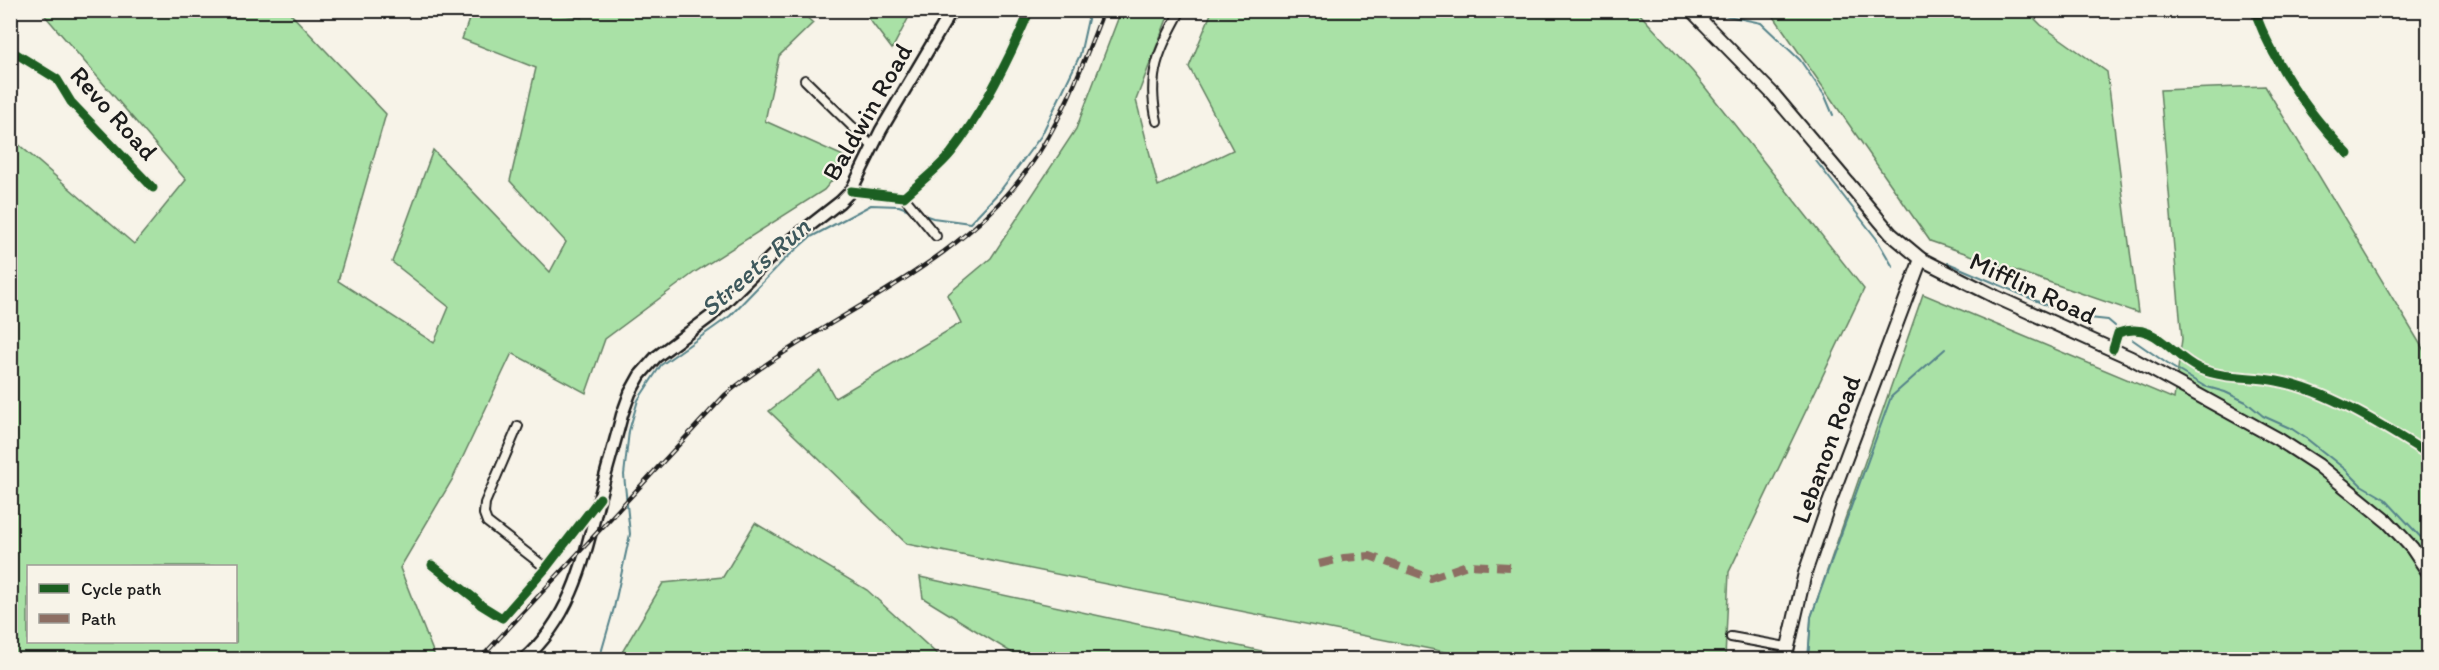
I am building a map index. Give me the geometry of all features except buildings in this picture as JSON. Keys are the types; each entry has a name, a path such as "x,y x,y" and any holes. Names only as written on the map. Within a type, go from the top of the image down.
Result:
{"main road":[{"name":"Baldwin Road","path":"523,660 555,625 570,599 581,570 630,393 640,375 656,357 711,316 776,252 851,191 872,147 952,10"},
{"name":"Mifflin Road","path":"1691,10 1773,94 1891,234 1921,259 1996,297 2113,349 2278,439 2318,465 2388,522 2412,548 2428,572"},
{"name":"Lebanon Road","path":"1786,653 1804,573 1921,259"}],"street":[{"path":"904,197 951,154 994,84 1030,10"},
{"path":"1157,121 1152,99 1152,80 1163,42 1181,10"},
{"path":"2254,10 2263,35 2303,104 2348,154"},
{"name":"Revo Road","path":"10,50 57,79 71,102 153,188"},
{"path":"805,80 872,147"},
{"path":"851,191 904,197 936,236"},
{"path":"2113,349 2118,333 2129,329 2147,332 2162,339 2175,354 2200,368 2229,377 2277,381 2320,395 2388,429 2428,454"},
{"path":"518,426 485,503 484,514 487,522 546,568"},
{"path":"432,565 481,605 502,618 546,568 600,498"},
{"path":"1731,637 1786,653"}],"green space":[{"path":"584,10 800,11 813,23 779,56 765,121 850,159 824,190 695,272 605,339 586,393 512,353 452,480 400,568 436,659 11,659 11,138 134,244 186,180 41,11 288,11 386,114 338,281 434,343 449,307 392,262 433,150 550,272 566,242 510,181 536,68 462,39 472,11 542,11 582,18"},
{"path":"863,11 912,11 892,49"},
{"path":"1121,11 1170,11 1136,100 1158,186 1233,150 1189,67 1212,11 1637,11 1693,72 1864,289 1729,572 1725,659 1480,659 907,544 769,411 820,371 835,398 961,323 947,295 991,258 1076,129"},
{"path":"1770,11 2027,11 2041,25 2107,72 2138,313 1930,241"},
{"path":"2265,86 2428,357 2428,659 1808,660 1811,617 1923,294 2174,399 2182,339 2160,90"},
{"path":"755,523 867,590 937,654 951,659 618,659 663,583 723,577"},
{"path":"920,577 1299,659 1022,659 923,598"}],"waterway":[{"name":"Streets Run","path":"921,214 970,223 1000,191 1041,136 1080,55 1090,10"},
{"path":"1719,14 1761,23 1800,60 1825,96 1833,115"},
{"path":"1816,161 1876,238 1893,267"},
{"name":"Streets Run","path":"599,660 614,608 630,534 624,475 629,431 638,400 661,365 730,316 784,260 809,238 871,205 899,206 912,211"},
{"path":"1948,263 2053,308 2070,310 2080,317 2108,320 2115,326"},
{"path":"2133,340 2204,386 2225,392 2246,402 2263,416 2292,429 2307,439 2361,485 2385,499 2428,545"},
{"path":"1808,660 1811,617 1891,397 1945,349"}],"railway":[{"path":"479,660 725,395 802,341 924,266 962,238 997,206 1027,170 1051,133 1088,52 1104,10"}],"marked path":[{"path":"1319,564 1344,558 1370,556 1430,578 1467,565 1510,567"}],"cycle path":[{"path":"851,191 904,197 940,165 951,153 984,103 1030,10"},
{"path":"2254,10 2282,69 2319,122 2348,154"},
{"path":"10,50 57,79 71,102 153,188"},
{"path":"2113,349 2118,333 2131,330 2143,331 2153,335 2200,369 2219,374 2277,381 2316,392 2393,432 2428,454"},
{"path":"432,565 481,605 502,618 546,568 600,498"}]}
